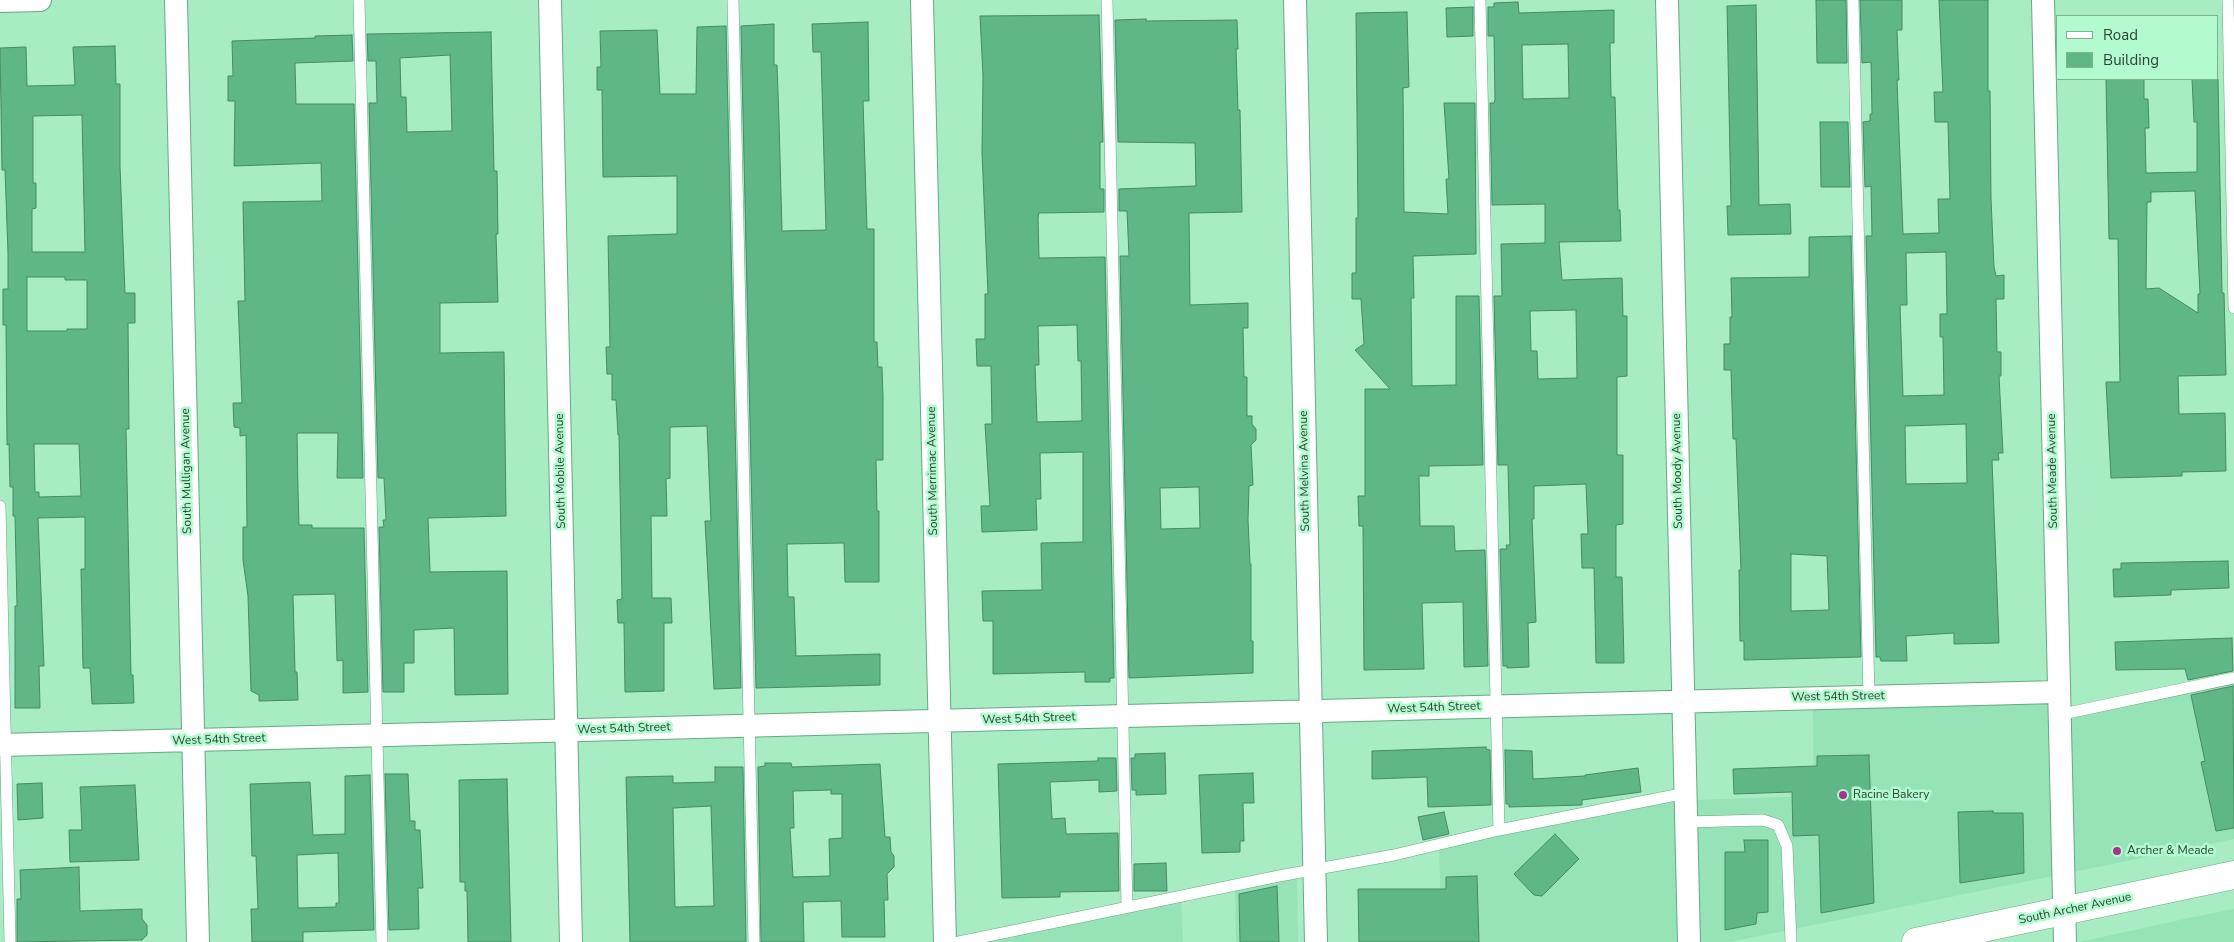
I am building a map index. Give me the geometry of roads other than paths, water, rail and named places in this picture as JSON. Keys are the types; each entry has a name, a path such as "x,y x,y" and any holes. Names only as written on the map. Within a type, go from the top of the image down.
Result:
{"main road":[{"name":"South Archer Avenue","path":"1916,942 2234,875"}],"street":[{"path":"0,1 40,0"},
{"name":"South Mulligan Avenue","path":"176,0 198,942"},
{"name":"South Mobile Avenue","path":"550,0 571,942"},
{"name":"South Merrimac Avenue","path":"922,0 945,942"},
{"name":"South Melvina Avenue","path":"1294,0 1316,942"},
{"name":"South Moody Avenue","path":"1667,0 1689,942"},
{"name":"South Meade Avenue","path":"2043,0 2064,942"},
{"name":"West 54th Street","path":"3,745 2058,692"}],"lane":[{"path":"359,0 382,942"},
{"path":"733,0 754,942"},
{"path":"1107,0 1127,907"},
{"path":"1480,0 1499,830"},
{"path":"1853,0 1869,696"},
{"path":"2228,0 2234,308"},
{"path":"0,506 3,745 10,942"},
{"path":"2058,715 2234,678"},
{"path":"959,942 1394,855 1499,830 1686,793"},
{"path":"1686,822 1763,820 1778,825 1787,846 1791,942"}],"place":[{"name":"Racine Bakery","path":"1843,795"},
{"name":"Archer & Meade","path":"2117,851"}]}
